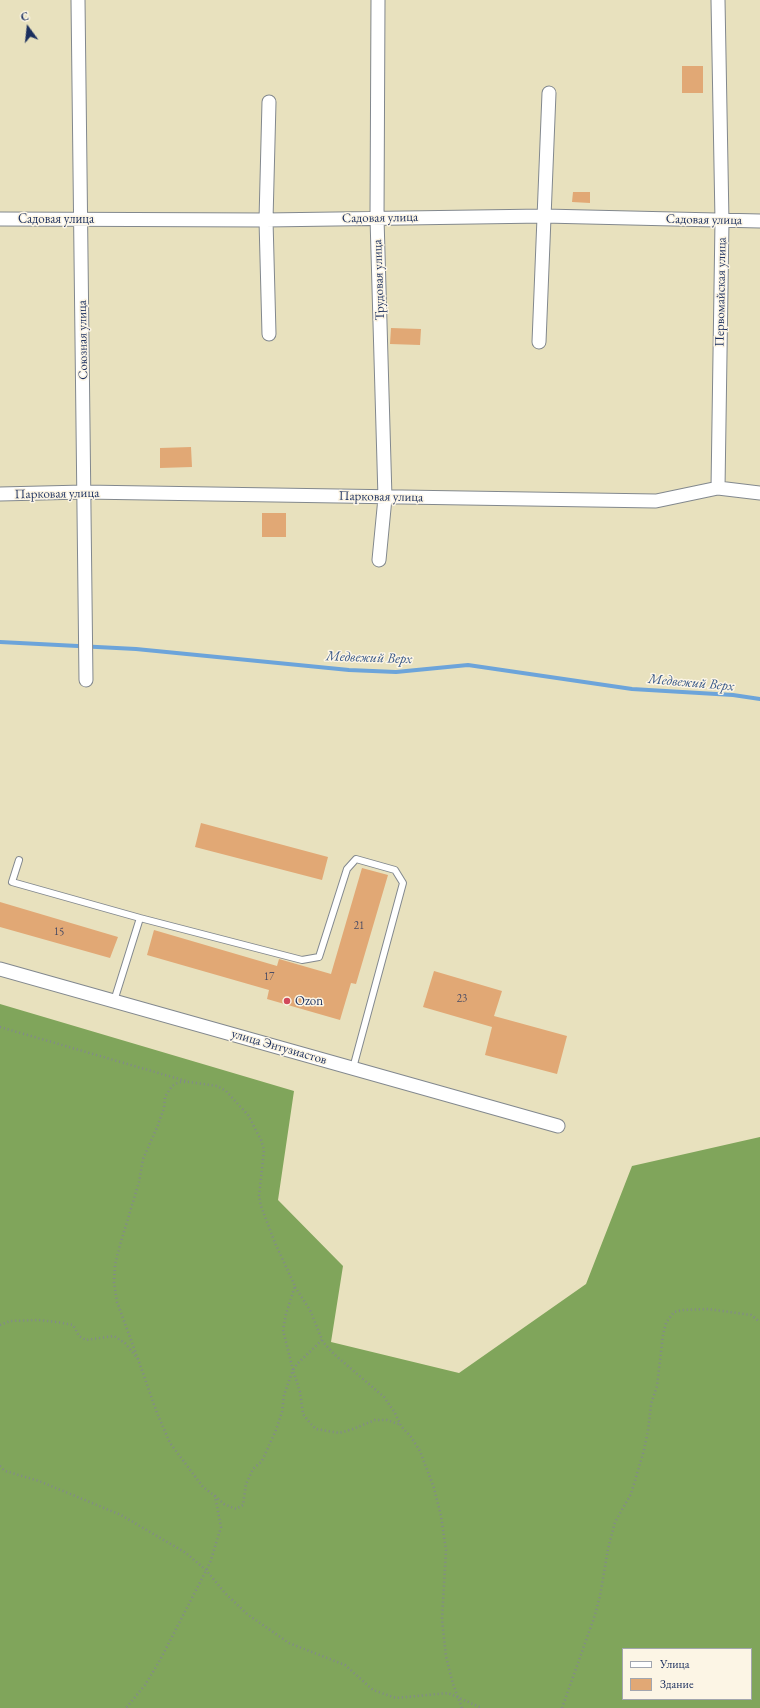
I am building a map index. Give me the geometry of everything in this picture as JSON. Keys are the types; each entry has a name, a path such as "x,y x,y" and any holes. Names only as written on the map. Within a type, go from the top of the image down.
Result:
{"street":[{"name":"Союзная улица","path":"78,0 82,219 86,680"},
{"name":"Трудовая улица","path":"378,0 377,218 385,498 380,560"},
{"name":"Первомайская улица","path":"718,0 722,221 718,488"},
{"path":"539,342 549,94"},
{"path":"269,102 266,220 269,334"},
{"name":"Садовая улица","path":"0,219 266,220 544,216 760,221"},
{"name":"Парковая улица","path":"0,494 84,492 385,498 656,500 718,488 760,492"},
{"name":"улица Энтузиастов","path":"0,969 558,1126"}],"lane":[{"path":"18,860 12,882 140,918 302,960 319,957 347,869 356,859 396,870 403,883 353,1068"},
{"path":"114,1001 140,918"}],"path":[{"path":"0,1026 189,1082"},
{"path":"322,1340 293,1370 284,1395 282,1412 276,1430 262,1461 253,1469 246,1484 243,1505 236,1509 224,1504 203,1487 170,1443 156,1413 118,1302 114,1282 115,1265 139,1182 143,1159 150,1140 158,1125 164,1108 165,1097 172,1086 179,1082 217,1086 226,1091 248,1115 264,1150 259,1196 261,1206 272,1236 295,1286 310,1310 322,1340 334,1354 384,1397 396,1413 401,1426"},
{"path":"295,1286 286,1314 283,1330 300,1392 303,1414 316,1429 339,1433 375,1420 387,1420 401,1426 412,1437 420,1451 434,1488 441,1516 446,1550 442,1619 446,1657 457,1697 462,1708"},
{"path":"562,1708 594,1618 615,1522 631,1494 644,1450 651,1404 658,1386 663,1335 666,1323 674,1312 682,1310 708,1309 751,1315 760,1322"},
{"path":"0,1325 10,1321 39,1320 74,1325 79,1336 86,1340 114,1336 125,1343 138,1358"},
{"path":"0,1466 5,1471 39,1481 120,1515 186,1553 206,1570 225,1593 247,1614 289,1643 345,1665 373,1690 396,1698 448,1693 482,1708"},
{"path":"126,1708 145,1685 159,1662 210,1563 221,1527 215,1496"}],"green space":[{"path":"0,1004 294,1091 278,1200 343,1266 331,1342 459,1373 586,1284 632,1166 760,1137 760,1708 0,1708"}],"building":[{"path":"682,66 703,66 703,93 682,93"},
{"path":"573,192 590,192 590,203 572,202"},
{"path":"391,328 421,329 420,345 390,344"},
{"path":"191,447 192,467 160,468 160,448"},
{"path":"262,513 286,513 286,537 262,537"},
{"path":"201,823 328,857 322,880 195,847"},
{"path":"362,868 388,875 356,984 351,983 340,1020 267,999 269,990 147,955 154,930 277,966 279,959 331,974"},
{"path":"0,902 118,937 110,958 0,927"},
{"path":"434,971 502,991 494,1016 567,1036 557,1074 485,1055 492,1027 423,1007"}],"waterway":[{"name":"Медвежий Верх","path":"0,642 136,649 349,670 396,672 468,665 632,689 733,695 760,699"}],"place":[{"name":"Ozon","path":"287,1001"}]}
